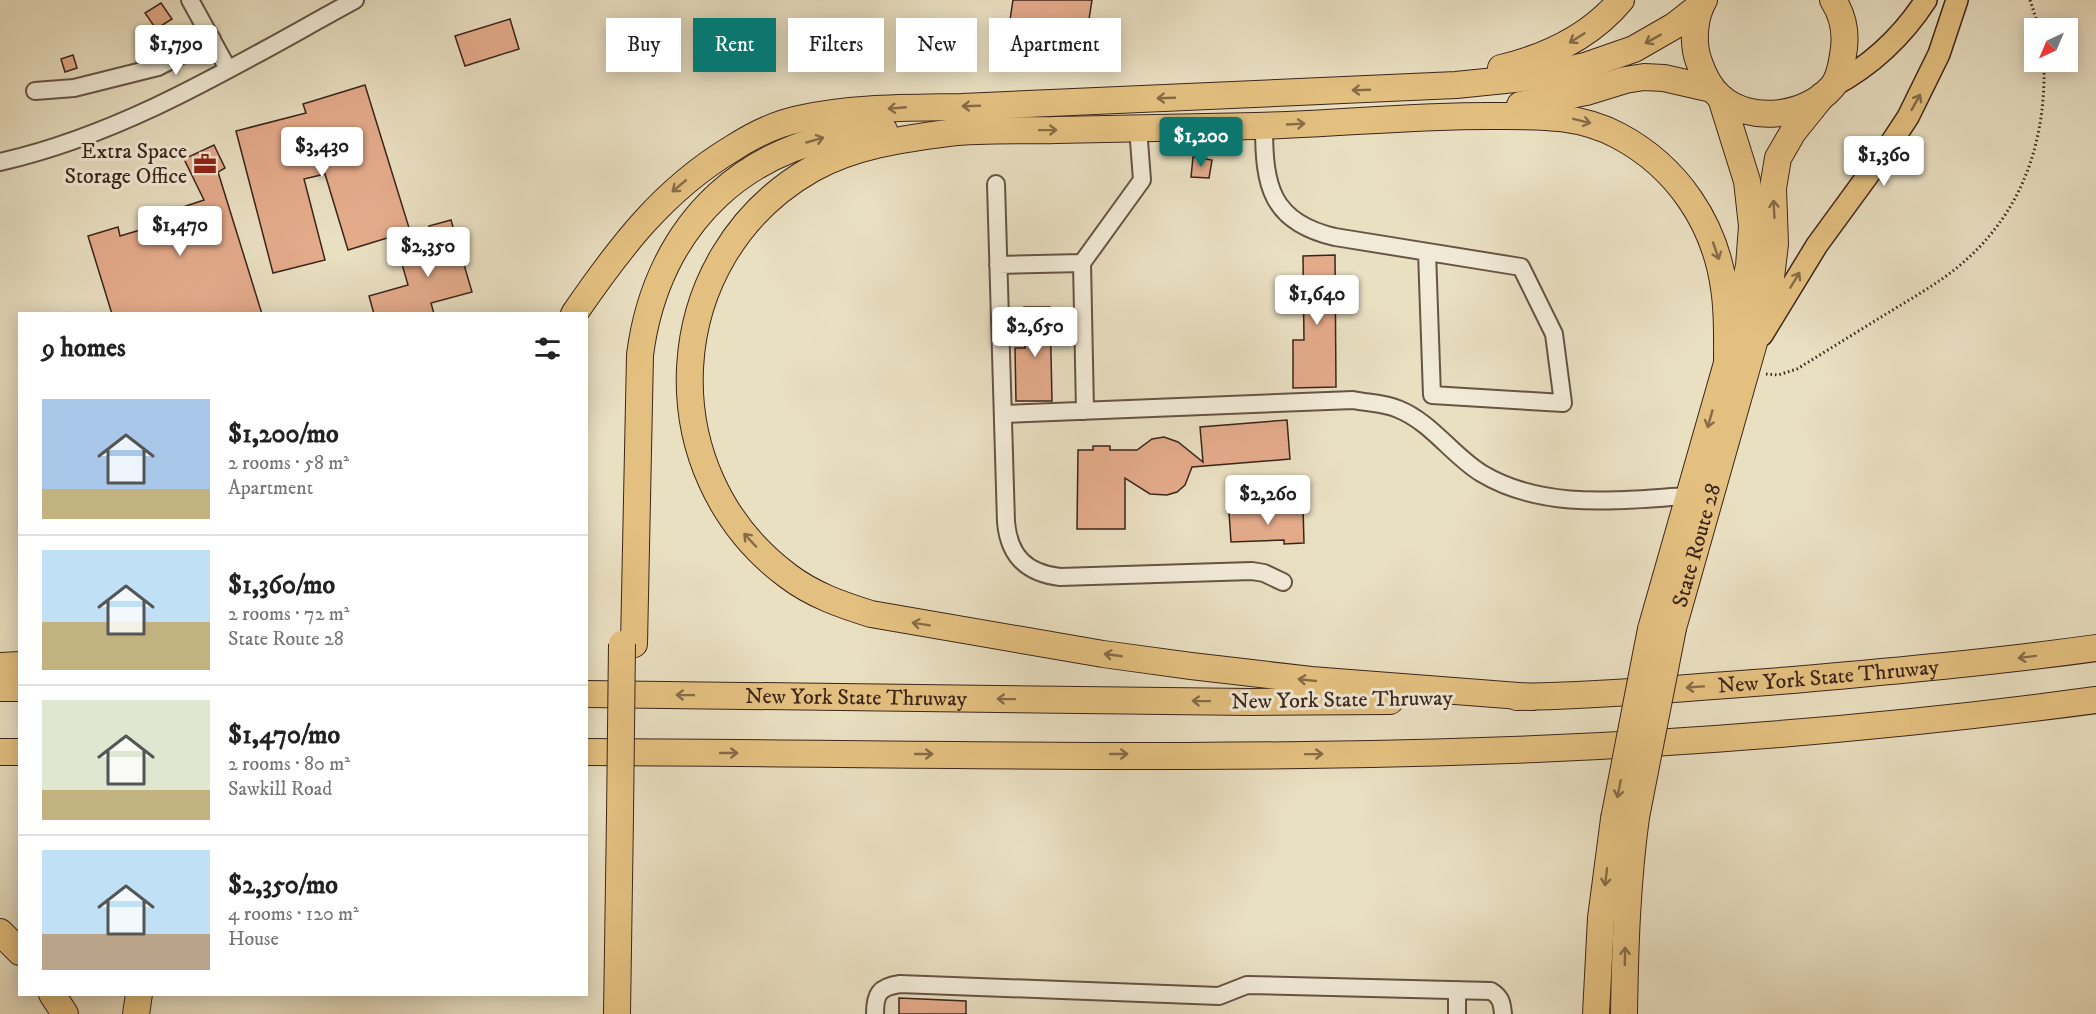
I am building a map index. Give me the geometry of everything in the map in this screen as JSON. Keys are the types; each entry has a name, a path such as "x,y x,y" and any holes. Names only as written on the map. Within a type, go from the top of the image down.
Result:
{"highway":[{"path":"1393,88 1494,70 1552,52 1587,31 1621,0"},
{"path":"1461,115 1565,97 1644,77 1664,78 1716,94 1746,110 1772,114 1797,109 1827,91 1841,66 1845,41 1841,15 1833,0"},
{"path":"575,312 637,227 657,206 702,168 748,138 772,128 815,116 903,107 962,107 1509,81 1586,66 1611,58 1654,39 1703,3"},
{"name":"State Route 28","path":"1662,628 1743,360 1746,286 1752,246 1747,181 1716,94 1701,70 1695,48 1696,26 1703,3"},
{"name":"State Route 28","path":"1596,1014 1601,918 1625,818 1688,496 1770,286 1775,244 1773,188 1778,158 1793,132 1827,91"},
{"path":"630,1014 626,816 628,644 626,360 630,328 638,297 660,244 675,220 712,180 732,163 770,140 801,126 865,111"},
{"path":"628,644 640,355 646,317 652,297 662,273 689,227 720,193 760,163 828,136 906,129 948,133 1264,126 1461,115 1556,116 1573,119 1597,125 1640,148 1666,169 1689,196 1701,216 1719,261 1726,306 1743,360"},
{"path":"948,133 873,145 850,152 813,168 792,181 739,232 726,251 705,292 692,340 689,396 693,425 710,480 741,531 764,556 812,592 871,615 1191,666 1311,680 1532,697"},
{"name":"New York State Thruway","path":"588,694 1251,702 1532,697 1816,678 2090,649"},
{"path":"0,666 18,665"},
{"path":"0,688 18,688"},
{"path":"588,752 1251,755 1522,749 1626,745 1816,731 2094,700"},
{"path":"0,752 18,752"},
{"path":"588,761 696,753"},
{"path":"617,1014 626,816"},
{"name":"State Route 28","path":"1624,1014 1631,855 1625,818"},
{"path":"0,932 18,950"},
{"path":"53,996 65,1014"},
{"path":"136,1014 139,996"}],"main road":[{"path":"1827,91 1854,75 1888,47 1904,31 1926,0"},
{"path":"1743,360 1817,244 1908,117 1939,54 1957,0"}],"street":[{"path":"190,0 228,69"},
{"path":"0,162 51,149 109,128 228,69 355,0"},
{"path":"35,91 74,88 158,67 212,39"},
{"path":"1264,126 1265,169 1269,185 1276,201 1300,225 1335,237 1521,267 1554,334 1563,402 1432,395"},
{"path":"1085,411 1082,263 1142,180 1138,128"},
{"path":"996,184 1007,536 1013,550 1021,561 1033,570 1060,578 1252,571 1264,573 1283,582"},
{"path":"1413,416 1432,395 1427,252"},
{"path":"998,265 1082,263"},
{"path":"1003,414 1353,400 1396,408 1413,416 1462,460 1483,474 1515,490 1548,498 1605,501 1688,496"},
{"path":"875,1014 875,1000 879,992 889,985 900,984 1219,996 1247,985 1491,991 1498,995 1502,1003 1503,1014"},
{"path":"1456,990 1457,1014"}],"path":[{"path":"2030,0 2036,18"},
{"path":"1743,360 1769,375 1778,375 1797,369 1932,286 1968,259 2003,218 2028,170 2043,116 2044,72"}],"building":[{"path":"1013,0 1092,0 1089,18 1010,18"},
{"path":"161,3 172,19 156,29 145,13"},
{"path":"510,19 519,49 465,66 455,36"},
{"path":"73,55 77,68 65,72 61,59"},
{"path":"365,85 410,231 348,250 325,174 304,179 325,260 273,273 236,131 306,113 303,104"},
{"path":"214,145 225,168 218,172 261,312 111,312 88,236 118,227 120,236 180,218 177,209 204,200 184,159"},
{"path":"1193,157 1212,160 1209,178 1191,177"},
{"path":"451,220 472,292 431,303 433,312 373,312 369,296 408,285 402,264 437,252 429,226"},
{"path":"1335,255 1336,387 1293,388 1293,340 1304,340 1303,256"},
{"path":"1024,307 1050,307 1052,401 1016,401 1015,348 1025,348"},
{"path":"1287,420 1290,459 1192,467 1185,485 1177,492 1167,495 1150,494 1125,478 1125,529 1077,529 1078,450 1093,450 1093,446 1110,446 1110,450 1137,450 1152,439 1164,437 1178,442 1203,462 1200,427"},
{"path":"1303,507 1304,543 1284,544 1284,540 1231,542 1229,512"},
{"path":"899,998 966,1001 966,1014 899,1014"}],"place":[{"name":"Extra Space Storage Office","path":"205,164"}]}
